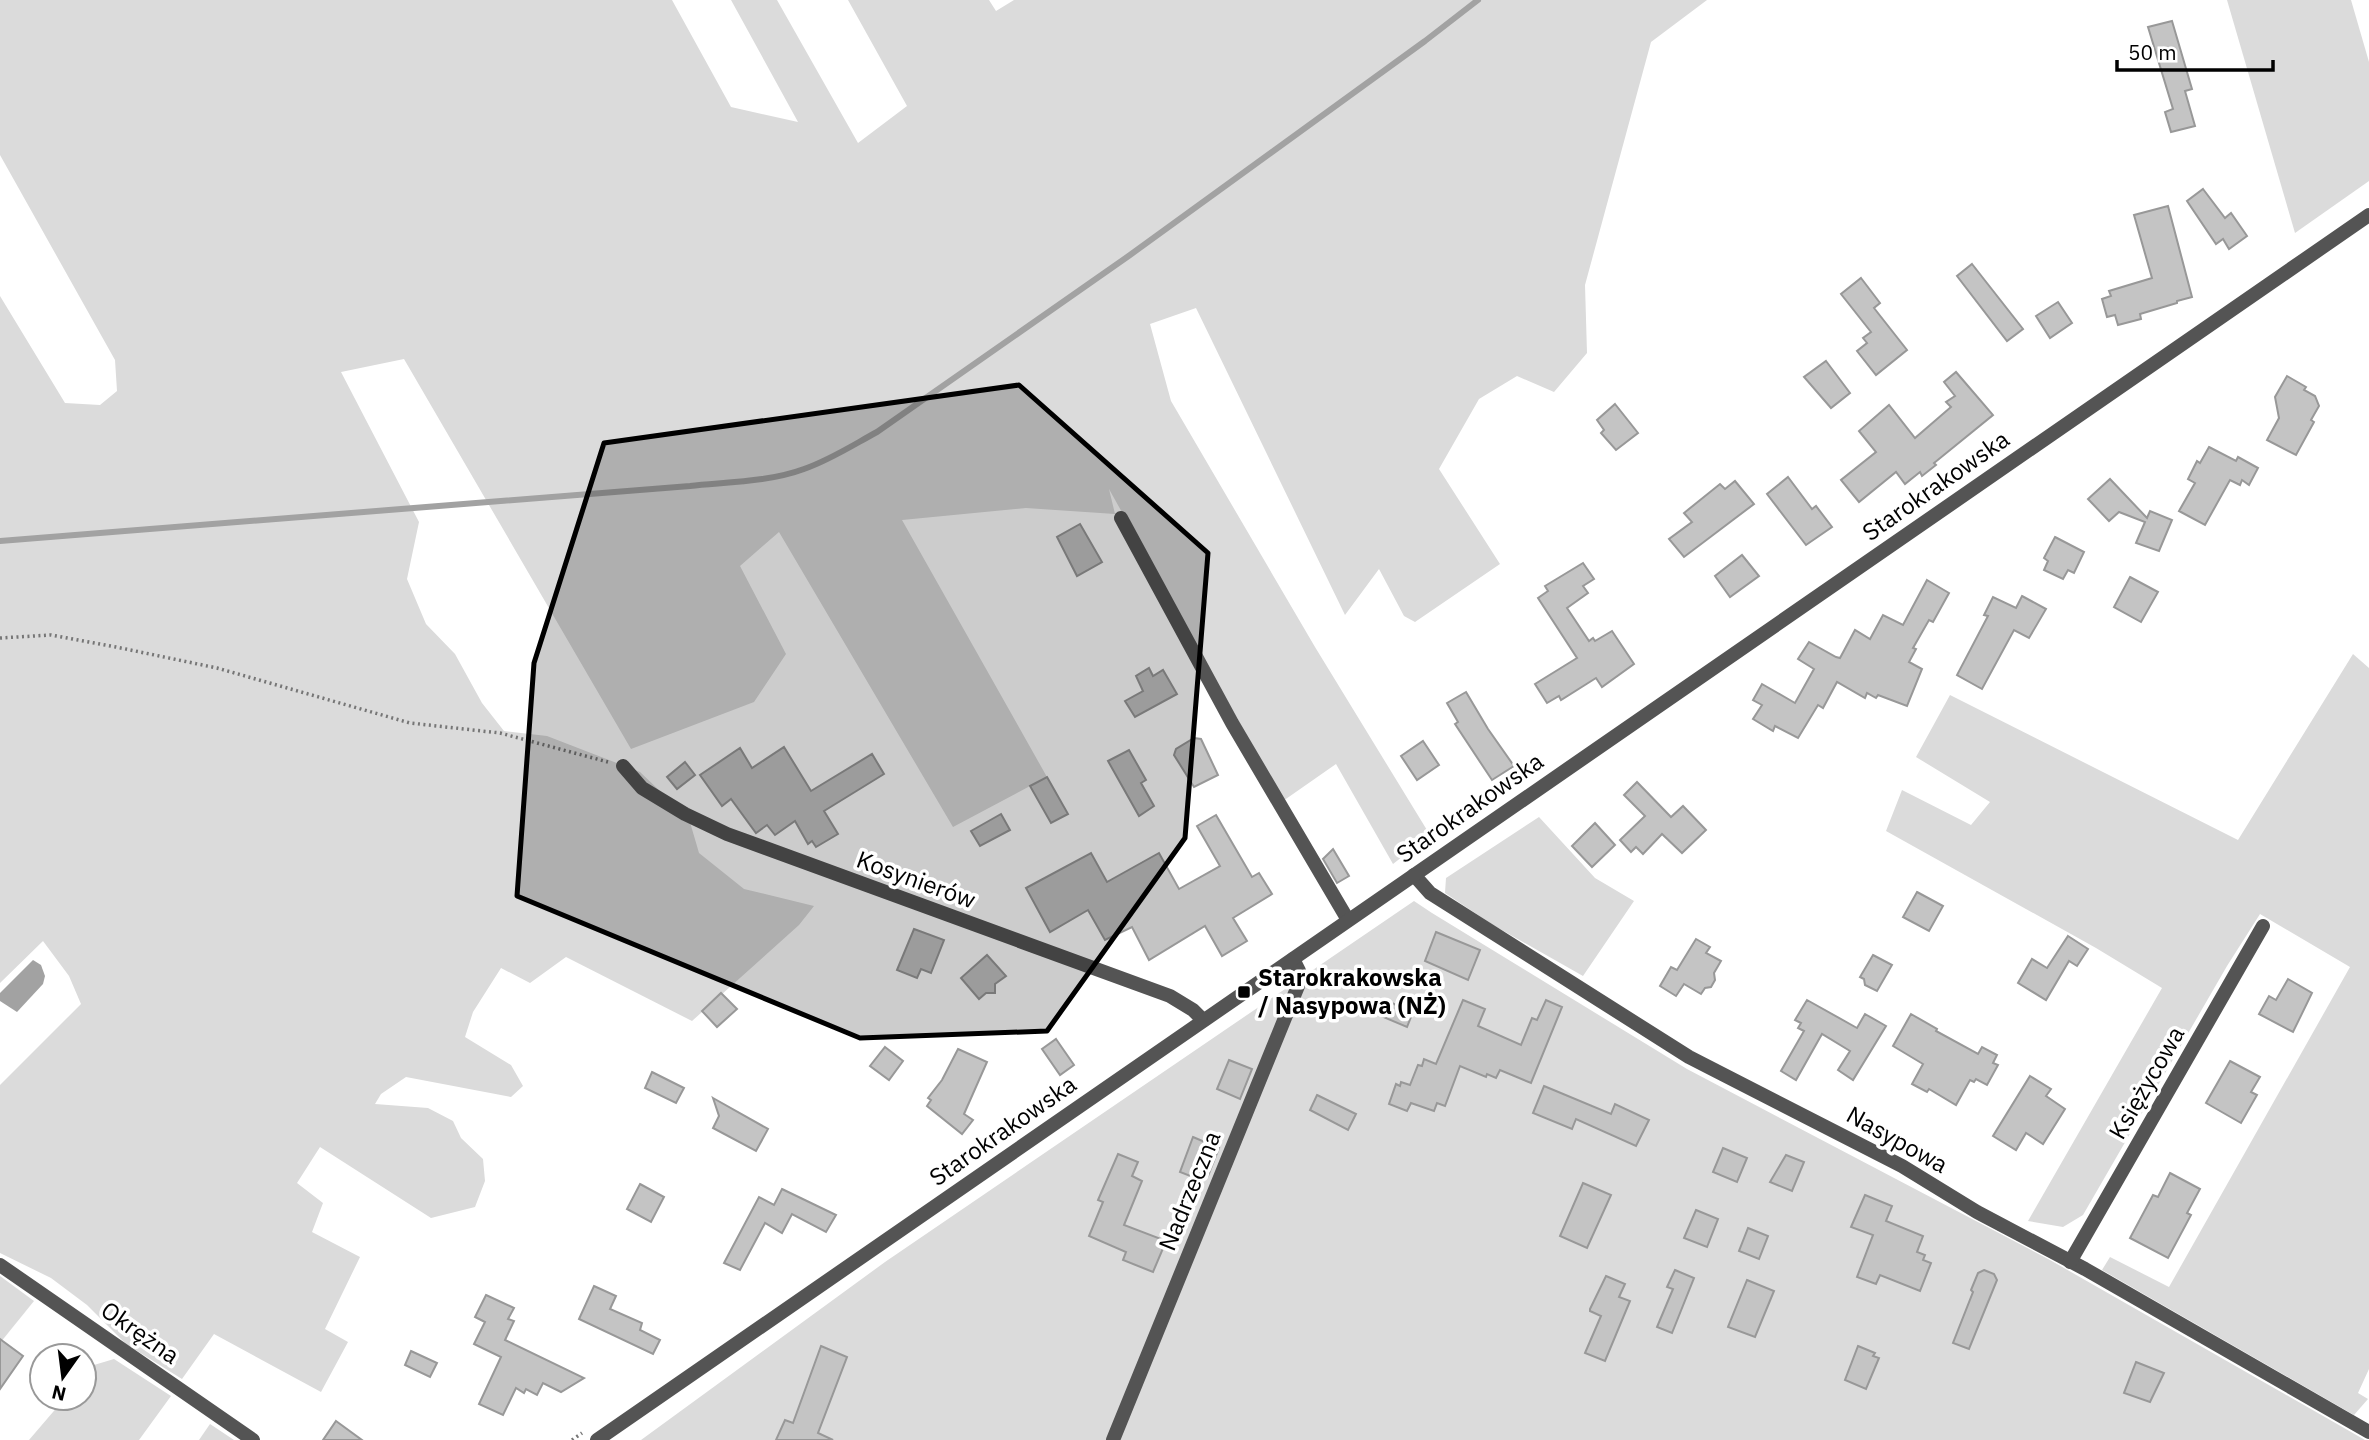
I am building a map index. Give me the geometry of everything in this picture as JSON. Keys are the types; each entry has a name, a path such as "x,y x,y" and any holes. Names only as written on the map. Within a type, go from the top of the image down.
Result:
{"street":[{"name":"Starokrakowska","path":"597,1440 2369,215"},
{"path":"1121,518 1232,723 1348,920"},
{"name":"Kosynierów","path":"623,766 642,788 685,814 727,834 1170,996 1193,1010 1203,1020"},
{"name":"Nasypowa","path":"1414,875 1430,893 1689,1057 1902,1166 1977,1212 2369,1432"},
{"name":"Księżycowa","path":"2070,1262 2263,926"},
{"name":"Nadrzeczna","path":"1113,1440 1298,986 1299,971 1293,959"},
{"name":"Okrężna","path":"0,1265 253,1440"}],"path":[{"path":"0,638 51,635 116,647 217,668 410,723 500,733 623,766"}],"highlighted area":[{"path":"1019,385 1208,553 1185,838 1047,1031 860,1038 517,896 534,663 604,443"}],"shaded area":[{"path":"0,0 672,0 731,107 798,122 731,0 777,0 858,143 907,106 848,0 989,0 996,11 1014,0 1707,0 1651,42 1585,285 1587,353 1554,392 1517,376 1479,399 1439,469 1500,564 1415,622 1404,616 1379,569 1345,615 1196,308 1150,324 1171,401 1315,647 1430,835 1393,864 1336,764 1283,801 1109,489 1115,514 1026,508 902,520 1047,777 953,827 779,532 740,566 786,654 754,702 631,749 404,359 341,372 419,522 407,579 426,624 455,654 482,703 504,731 547,736 640,772 687,812 699,853 744,889 814,906 799,925 692,1021 566,957 530,983 501,968 473,1012 465,1037 511,1065 523,1086 511,1097 406,1077 381,1094 375,1104 428,1108 453,1121 461,1138 483,1159 485,1181 475,1207 431,1218 320,1147 297,1183 323,1203 312,1232 360,1257 325,1329 348,1342 321,1392 214,1334 182,1379 126,1344 87,1305 51,1278 0,1253 0,1085 81,1004 69,976 43,941 0,983 0,296 65,403 100,405 117,391 115,360 0,155"},
{"path":"2227,0 2351,0 2369,62 2369,181 2295,233"},
{"path":"2353,654 2369,668 2369,1369 2358,1393 2368,1399 2354,1415 2102,1270 2110,1257 2169,1287 2350,967 2260,914 2083,1215 2063,1227 2028,1221 2162,988 2096,948 1886,831 1902,790 1971,825 1990,802 1916,757 1950,695 2238,840"},
{"path":"1539,817 1595,878 1634,901 1583,976 1493,925 1445,893 1446,878"},
{"path":"1414,901 1687,1069 2050,1260 2365,1440 641,1440 885,1262"},
{"path":"33,960 41,965 45,976 43,984 17,1012 0,1001 0,993"},
{"path":"0,1276 34,1301 0,1343"},
{"path":"114,1359 171,1396 139,1440 29,1440 53,1412 98,1412 98,1364"},
{"path":"210,1424 234,1440 199,1440"}],"building":[{"path":"2172,21 2192,89 2185,91 2195,126 2171,132 2165,112 2173,109 2148,27"},
{"path":"2203,189 2225,218 2231,213 2247,236 2229,249 2223,239 2216,244 2187,201"},
{"path":"2168,206 2192,297 2140,314 2141,319 2118,325 2115,315 2107,317 2102,299 2111,296 2109,291 2152,278 2134,215"},
{"path":"1972,264 2023,329 2007,341 1957,276"},
{"path":"1861,278 1880,303 1874,308 1907,350 1876,375 1857,351 1867,343 1863,338 1871,332 1841,294"},
{"path":"2058,302 2072,323 2050,338 2036,316"},
{"path":"1826,361 1850,393 1831,408 1804,377"},
{"path":"1956,372 1993,415 1922,476 1920,472 1905,484 1896,472 1859,502 1841,480 1876,452 1859,431 1889,405 1915,438 1951,407 1946,402 1955,396 1944,382"},
{"path":"2287,376 2306,387 2304,390 2315,396 2319,406 2311,420 2314,422 2296,455 2267,440 2279,418 2275,397"},
{"path":"1615,404 1638,433 1616,450 1601,433 1604,430 1597,420"},
{"path":"2209,447 2236,461 2238,457 2258,468 2249,485 2242,480 2240,485 2230,480 2205,525 2179,511 2195,483 2188,479 2197,461 2200,463"},
{"path":"1788,477 1812,509 1816,506 1832,527 1806,545 1767,494"},
{"path":"2110,479 2147,518 2150,511 2172,520 2159,551 2136,543 2145,522 2119,512 2109,521 2088,499"},
{"path":"1735,481 1754,504 1684,557 1669,539 1692,522 1684,513 1720,484 1725,489"},
{"path":"1080,524 1102,562 1077,576 1057,537"},
{"path":"2055,537 2084,552 2074,573 2068,570 2063,579 2044,570 2048,561 2044,558"},
{"path":"1742,555 1759,576 1730,597 1715,576"},
{"path":"1583,563 1594,579 1583,586 1588,593 1567,608 1589,641 1593,638 1595,641 1612,631 1634,664 1602,687 1596,678 1561,700 1559,696 1547,703 1535,684 1577,658 1538,598 1548,591 1545,586"},
{"path":"2130,577 2158,592 2141,622 2114,607"},
{"path":"1927,580 1949,593 1933,622 1929,620 1913,648 1916,649 1909,662 1922,669 1907,706 1878,695 1876,698 1867,693 1865,698 1837,682 1823,708 1818,705 1798,738 1775,726 1773,731 1753,719 1762,705 1753,700 1762,684 1795,703 1814,669 1798,659 1809,642 1840,658 1855,630 1870,639 1883,615 1903,625"},
{"path":"2022,596 2046,609 2029,638 2014,630 1982,689 1957,675 1988,616 1984,615 1993,597 2016,608"},
{"path":"1149,668 1153,676 1163,670 1177,694 1135,717 1125,701 1143,691 1136,676"},
{"path":"1466,692 1514,766 1492,780 1455,724 1458,722 1447,703"},
{"path":"1194,738 1201,739 1218,775 1194,787 1174,755 1176,749"},
{"path":"1423,741 1439,765 1417,780 1401,756"},
{"path":"784,747 811,791 872,754 884,774 824,811 838,834 816,847 812,841 808,844 795,821 775,835 767,825 756,833 731,799 722,806 700,775 740,748 752,768"},
{"path":"1129,750 1146,780 1141,783 1154,806 1139,816 1108,761"},
{"path":"685,762 695,775 677,789 667,777"},
{"path":"1047,777 1068,814 1051,823 1030,786"},
{"path":"1637,782 1671,817 1683,806 1706,830 1682,853 1662,834 1643,854 1636,847 1631,852 1620,840 1645,816 1624,795"},
{"path":"1001,814 1010,830 980,846 971,831"},
{"path":"1216,815 1252,877 1259,873 1272,894 1233,918 1247,941 1222,956 1205,926 1149,960 1132,927 1105,940 1088,910 1050,932 1026,888 1091,853 1107,882 1159,853 1179,889 1220,866 1197,826"},
{"path":"1595,823 1615,845 1592,867 1572,846"},
{"path":"1333,849 1349,876 1337,883 1323,859"},
{"path":"1917,892 1943,906 1929,931 1903,917"},
{"path":"914,929 944,940 931,973 921,969 917,978 897,970"},
{"path":"1436,932 1480,950 1468,980 1425,961"},
{"path":"2068,936 2088,949 2077,966 2069,961 2046,1000 2018,983 2032,959 2047,968"},
{"path":"1696,939 1710,947 1706,953 1721,961 1714,973 1715,980 1711,987 1705,988 1701,994 1684,984 1676,996 1660,986 1671,967 1677,970"},
{"path":"987,955 1006,976 995,984 995,993 986,993 979,999 961,978"},
{"path":"1873,955 1892,965 1877,991 1865,985 1864,979 1860,977"},
{"path":"2288,979 2312,993 2293,1032 2259,1014 2269,996 2276,1000"},
{"path":"721,993 737,1009 717,1027 702,1011"},
{"path":"1463,1000 1485,1009 1478,1026 1521,1045 1532,1018 1537,1020 1546,1000 1562,1007 1531,1083 1500,1070 1496,1078 1487,1074 1486,1077 1460,1066 1445,1106 1437,1103 1434,1111 1411,1103 1407,1111 1389,1104 1396,1084 1400,1086 1401,1082 1410,1085 1418,1065 1422,1066 1424,1059 1436,1064"},
{"path":"1807,1000 1857,1028 1865,1014 1886,1026 1853,1080 1838,1070 1850,1051 1822,1034 1796,1080 1781,1071 1804,1031 1798,1028 1801,1023 1795,1020"},
{"path":"1387,1001 1413,1012 1407,1027 1381,1016"},
{"path":"1911,1014 1978,1054 1982,1047 1997,1055 1993,1063 1998,1065 1987,1085 1976,1079 1974,1082 1970,1080 1956,1105 1929,1089 1927,1092 1912,1084 1923,1064 1893,1046"},
{"path":"1056,1039 1074,1065 1060,1075 1042,1049"},
{"path":"885,1047 903,1061 889,1080 870,1066"},
{"path":"958,1049 987,1062 964,1114 973,1120 962,1134 927,1106 931,1100 928,1098 942,1080"},
{"path":"1229,1060 1252,1069 1240,1099 1217,1089"},
{"path":"2230,1061 2260,1077 2251,1092 2257,1095 2241,1123 2206,1103"},
{"path":"652,1072 684,1088 676,1103 645,1088"},
{"path":"2030,1076 2051,1089 2046,1096 2065,1109 2043,1144 2026,1133 2016,1150 1993,1136"},
{"path":"1544,1086 1611,1114 1615,1104 1649,1120 1636,1146 1576,1119 1572,1129 1533,1113"},
{"path":"1317,1095 1356,1114 1348,1130 1310,1110"},
{"path":"713,1098 768,1129 756,1151 713,1128 719,1116"},
{"path":"1193,1137 1219,1148 1208,1176 1205,1175 1203,1181 1180,1172"},
{"path":"1723,1148 1747,1158 1737,1182 1713,1172"},
{"path":"1118,1154 1138,1162 1132,1176 1142,1181 1124,1225 1161,1239 1159,1245 1164,1246 1153,1272 1123,1260 1126,1252 1089,1236 1103,1202 1098,1200"},
{"path":"1786,1155 1804,1162 1792,1191 1770,1182"},
{"path":"2170,1173 2200,1189 2187,1213 2191,1215 2168,1258 2130,1238 2153,1195 2158,1197"},
{"path":"1583,1183 1611,1195 1587,1248 1560,1236"},
{"path":"640,1184 664,1197 651,1222 627,1209"},
{"path":"782,1189 836,1215 826,1232 792,1214 782,1233 765,1223 740,1270 724,1263 759,1197 774,1205"},
{"path":"1865,1195 1892,1206 1886,1221 1923,1236 1917,1252 1925,1255 1923,1260 1931,1263 1920,1291 1880,1275 1876,1284 1857,1277 1873,1235 1851,1227"},
{"path":"1696,1210 1718,1219 1707,1247 1684,1238"},
{"path":"1748,1228 1768,1236 1759,1259 1739,1251"},
{"path":"1675,1270 1694,1278 1672,1333 1657,1327 1673,1289 1667,1287"},
{"path":"1984,1270 1994,1274 1997,1280 1969,1349 1953,1343 1978,1273"},
{"path":"1606,1276 1625,1284 1619,1297 1630,1301 1605,1361 1585,1353 1601,1316 1590,1309"},
{"path":"1747,1280 1774,1291 1755,1337 1728,1327"},
{"path":"594,1286 616,1296 610,1309 642,1323 640,1330 660,1340 653,1354 579,1319"},
{"path":"486,1295 514,1308 508,1319 514,1321 505,1340 584,1378 561,1392 543,1383 537,1395 526,1389 524,1393 516,1388 503,1415 479,1404 501,1357 474,1344 485,1322 475,1317"},
{"path":"0,1339 23,1356 0,1389"},
{"path":"821,1346 847,1357 818,1433 833,1440 776,1440 785,1420 793,1423"},
{"path":"1858,1346 1875,1353 1873,1356 1879,1358 1866,1389 1845,1380"},
{"path":"411,1351 437,1363 430,1377 405,1365"},
{"path":"2136,1362 2164,1373 2150,1402 2124,1393"},
{"path":"336,1421 362,1440 323,1440"}],"waterway":[{"path":"0,541 733,482 777,477 804,469 877,432 1130,255 1478,0"}],"place":[{"name":"Starokrakowska / Nasypowa (NŻ)","path":"1244,992"}]}
